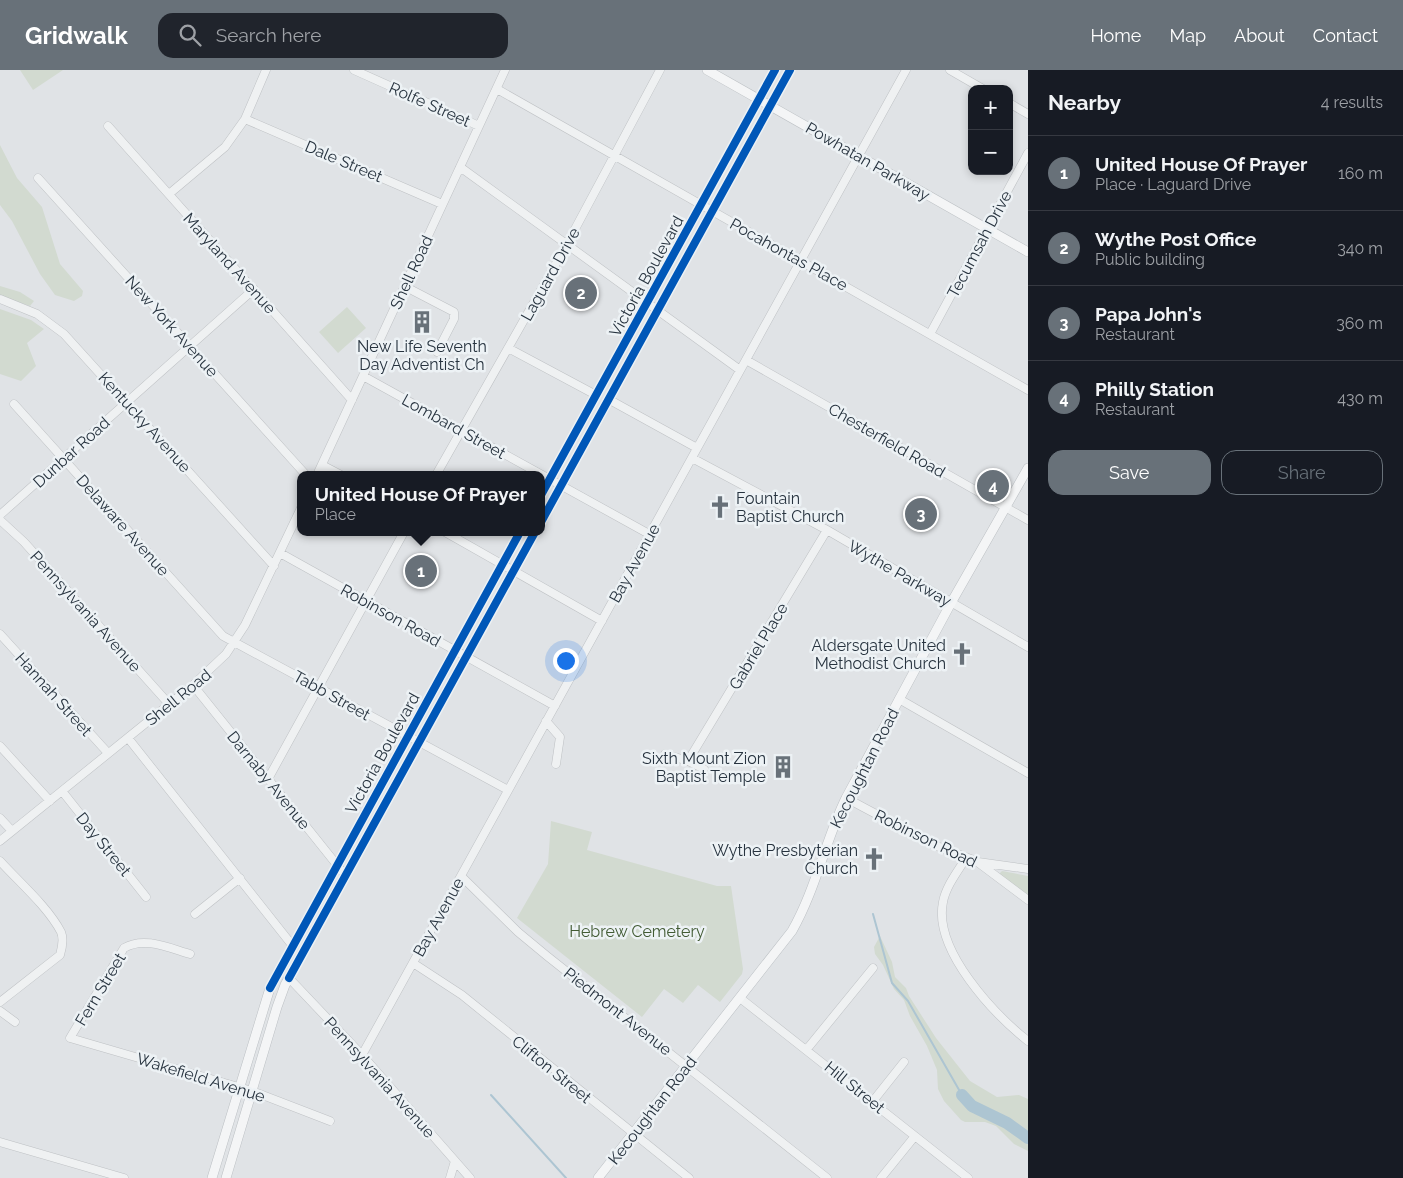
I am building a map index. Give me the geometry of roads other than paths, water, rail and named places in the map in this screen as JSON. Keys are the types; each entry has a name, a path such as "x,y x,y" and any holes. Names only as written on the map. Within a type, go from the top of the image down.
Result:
{"main road":[{"name":"Powhatan Parkway","path":"707,70 1028,252"},
{"name":"Victoria Boulevard","path":"545,488 775,70"},
{"name":"Victoria Boulevard","path":"545,515 790,70"},
{"name":"Kecoughtan Road","path":"598,1178 792,931 802,914 846,798 951,603 1028,468"},
{"name":"Victoria Boulevard","path":"212,1178 265,1001 292,945 518,536"},
{"name":"Victoria Boulevard","path":"226,1178 277,1007 289,978 533,536"}],"street":[{"path":"169,194 225,147 245,119 266,70"},
{"name":"Rolfe Street","path":"354,70 479,126"},
{"name":"Shell Road","path":"319,471 505,70"},
{"name":"Laguard Drive","path":"438,471 567,244 660,70"},
{"name":"Bay Avenue","path":"362,1055 906,70"},
{"path":"950,70 976,85"},
{"name":"Pocahontas Place","path":"497,88 1028,390"},
{"path":"1013,105 1028,114"},
{"name":"Dale Street","path":"245,119 442,204"},
{"name":"Maryland Avenue","path":"108,126 352,400"},
{"name":"Tecumsah Drive","path":"930,334 1028,153"},
{"path":"460,166 740,370"},
{"name":"New York Avenue","path":"38,178 191,345 302,471"},
{"path":"404,286 454,312 454,319 437,352"},
{"name":"Dunbar Road","path":"0,515 254,289"},
{"name":"Kentucky Avenue","path":"0,299 37,314 59,329 274,566"},
{"path":"508,348 596,395"},
{"name":"Chesterfield Road","path":"746,360 1028,520"},
{"name":"Lombard Street","path":"363,376 536,471"},
{"path":"608,399 697,448"},
{"name":"Delaware Avenue","path":"14,404 216,630 223,636 236,642"},
{"name":"Wythe Parkway","path":"692,458 827,530 1028,647"},
{"path":"322,464 334,471"},
{"name":"Lombard Street","path":"545,476 649,534"},
{"name":"Shell Road","path":"0,841 217,664 236,642 297,517"},
{"name":"Pennsylvania Avenue","path":"0,520 24,542 169,704"},
{"name":"Gabriel Place","path":"688,761 827,530"},
{"path":"268,779 402,536"},
{"path":"452,536 602,621"},
{"name":"Robinson Road","path":"280,553 555,706"},
{"name":"Hannah Street","path":"0,634 108,753"},
{"name":"Tabb Street","path":"236,642 508,790"},
{"name":"Darnaby Avenue","path":"193,685 346,875"},
{"path":"899,699 1028,773"},
{"path":"546,722 560,737 556,764"},
{"path":"128,738 292,945"},
{"path":"0,746 50,801"},
{"path":"665,754 688,761 704,769"},
{"name":"Day Street","path":"62,791 146,897"},
{"name":"Robinson Road","path":"846,798 934,845 976,861 1028,900"},
{"path":"0,818 12,831"},
{"path":"966,858 950,883 943,902 943,923 949,941 957,960 984,1002 1028,1041"},
{"path":"976,861 1028,870"},
{"path":"0,862 46,912 62,933 60,955 0,1002"},
{"name":"Piedmont Avenue","path":"461,876 518,932 547,956 826,1178"},
{"path":"195,914 240,878"},
{"name":"Fern Street","path":"70,1038 124,948 134,942 143,942 190,954"},
{"name":"Clifton Street","path":"413,963 462,995 689,1178"},
{"path":"807,1049 873,968"},
{"name":"Pennsylvania Avenue","path":"289,978 362,1055 470,1178"},
{"name":"Hill Street","path":"740,998 873,1101 968,1178"},
{"path":"0,1011 15,1022"},
{"name":"Wakefield Avenue","path":"70,1038 252,1091 330,1121"},
{"path":"873,1101 904,1062"},
{"path":"880,1178 915,1136"},
{"path":"0,1142 124,1178"},
{"path":"450,1178 455,1161"}],"waterway":[{"path":"873,914 892,983 908,1001 962,1095"},
{"path":"491,1095 566,1178"},
{"path":"962,1095 972,1106 1007,1123 1028,1138"}],"place":[{"name":"Wythe Post Office","path":"581,293"},
{"name":"New Life Seventh Day Adventist Ch","path":"422,322"},
{"name":"Philly Station","path":"993,486"},
{"name":"Fountain Baptist Church","path":"720,507"},
{"name":"Papa John's","path":"921,514"},
{"name":"United House Of Prayer","path":"421,571"},
{"name":"Aldersgate United Methodist Church","path":"962,654"},
{"name":"Sixth Mount Zion Baptist Temple","path":"783,767"},
{"name":"Wythe Presbyterian Church","path":"874,859"}],"park label":[{"name":"Hebrew Cemetery","path":"637,931"}]}
